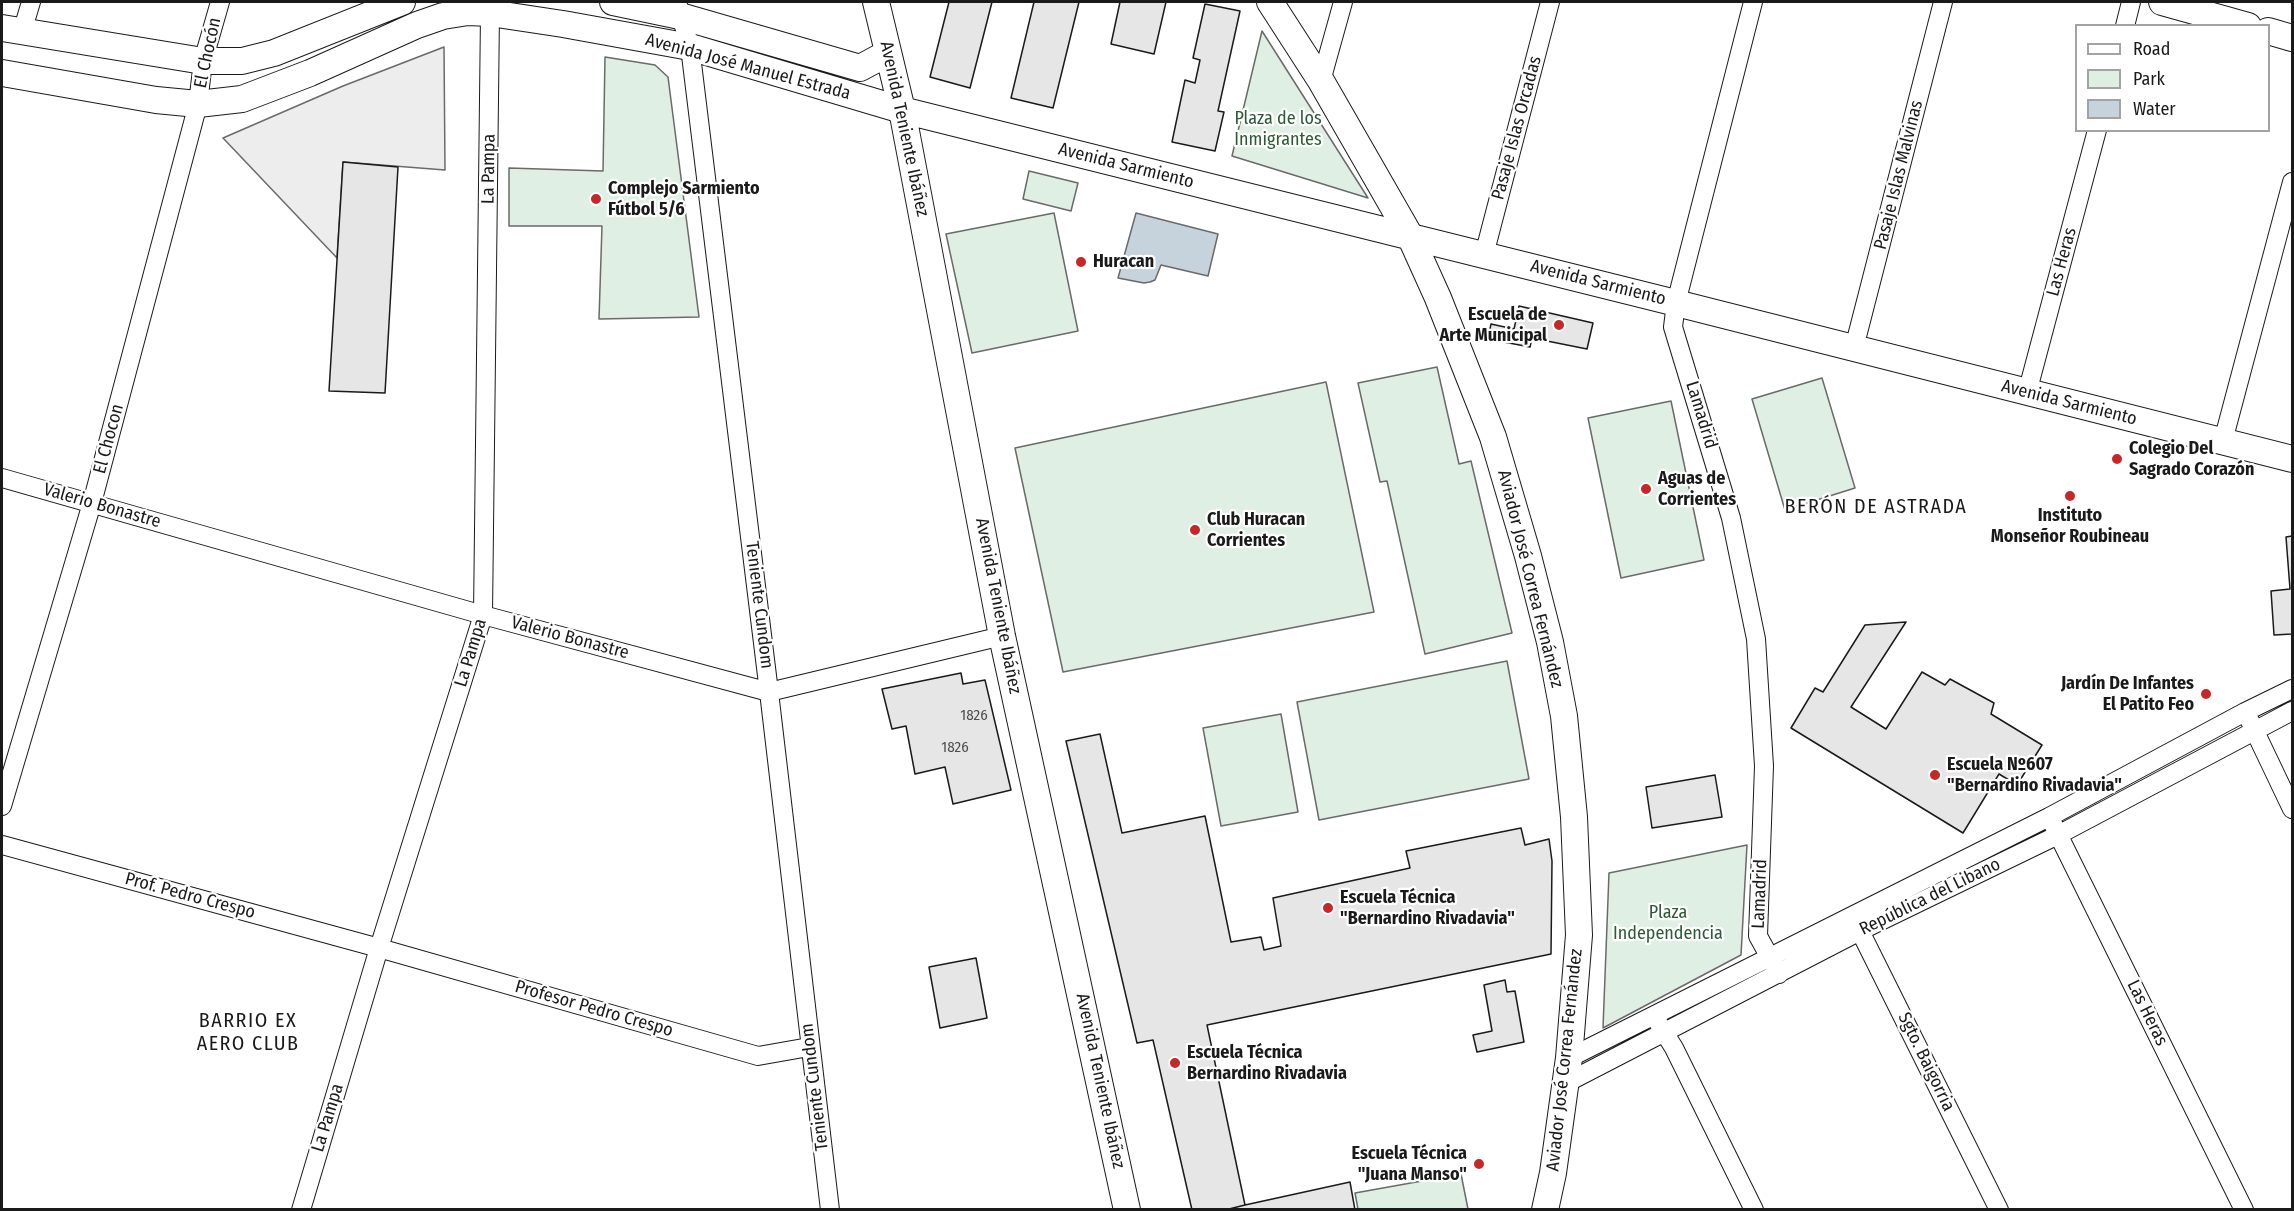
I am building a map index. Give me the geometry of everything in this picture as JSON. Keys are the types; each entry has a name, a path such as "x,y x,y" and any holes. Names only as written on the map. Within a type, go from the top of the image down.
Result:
{"main road":[{"path":"12,30 203,61 242,61 274,53 402,2"},
{"name":"Avenida José Manuel Estrada","path":"613,2 678,9 860,68 888,53"},
{"name":"Avenida Teniente Ibáñez","path":"876,2 902,111 1002,636 1127,1209"},
{"name":"Aviador José Correa Fernández","path":"1270,2 1321,81 1410,236 1438,298 1493,436 1528,556 1552,653 1564,716 1574,817 1579,934 1568,1071 1553,1173 1545,1209"},
{"path":"2162,2 2241,24"},
{"name":"Avenida José Manuel Estrada","path":"2,73 156,100 198,104 242,99 310,74 417,24 443,16 490,8 690,47 902,111"},
{"path":"2270,32 2292,38"},
{"name":"Avenida Sarmiento","path":"902,111 1410,236 2292,459"}],"street":[{"path":"12,30 31,2"},
{"name":"El Chocón","path":"198,104 203,61 220,2"},
{"path":"1321,81 1343,2"},
{"name":"Pasaje Islas Orcadas","path":"1484,255 1550,2"},
{"name":"Lamadrid","path":"1753,2 1676,303 1673,327 1731,518 1756,639 1764,766 1758,936 1779,974"},
{"name":"Pasaje Islas Malvinas","path":"1854,348 1943,2"},
{"path":"2126,24 2131,2"},
{"name":"La Pampa","path":"301,1209 379,948 483,615 490,8"},
{"name":"Teniente Cundom","path":"678,9 690,47 770,692 830,1209"},
{"name":"El Chocon","path":"2,806 92,503 198,104"},
{"name":"Las Heras","path":"2027,393 2096,132"},
{"path":"2223,441 2292,182"},
{"name":"Valerio Bonastre","path":"2,478 483,615 770,692 1002,636"},
{"name":"República del Libano","path":"1568,1071 1664,1033 1779,974 1856,923 2049,817 2292,689"},
{"name":"República del Libano","path":"1568,1071 1654,1017 1770,956 1856,923 2058,835 2292,711"},
{"path":"2246,712 2292,808"},
{"name":"Las Heras","path":"2049,817 2244,1209"},
{"name":"Prof. Pedro Crespo","path":"2,845 379,948"},
{"name":"Sgto. Baigorria","path":"1856,923 1999,1209"},
{"name":"Profesor Pedro Crespo","path":"379,948 758,1056 810,1047"},
{"path":"1654,1017 1674,1048 1754,1209"}],"green space":[{"name":"Plaza de los Inmigrantes","path":"1262,31 1368,198 1232,156"},
{"name":"Complejo Sarmiento Fútbol 5/6","path":"605,57 655,65 668,77 699,317 599,319 602,226 509,226 509,168 603,171"},
{"path":"1029,171 1078,183 1071,211 1023,199"},
{"path":"1054,213 1078,331 972,353 946,234"},
{"path":"1437,367 1459,464 1471,461 1512,633 1425,654 1387,481 1380,482 1358,383"},
{"path":"1822,378 1855,488 1785,510 1752,399"},
{"name":"Club Huracan Corrientes","path":"1326,382 1374,612 1063,672 1015,448"},
{"name":"Aguas de Corrientes","path":"1671,401 1704,560 1621,578 1588,418"},
{"path":"1507,661 1529,779 1319,820 1297,702"},
{"path":"1281,714 1298,812 1221,826 1203,728"},
{"name":"Plaza Independencia","path":"1747,845 1741,955 1603,1028 1609,873"},
{"path":"1461,1174 1468,1209 1358,1209 1355,1193"}],"shaded area":[{"path":"444,47 445,170 343,162 337,258 223,138 343,86"}],"water":[{"path":"1136,213 1218,234 1208,276 1161,265 1155,280 1150,282 1118,278"}],"building":[{"path":"949,2 992,2 970,88 930,77"},
{"path":"1034,2 1079,2 1053,108 1011,98"},
{"path":"1120,2 1166,2 1154,54 1111,44"},
{"path":"1205,4 1240,11 1218,111 1224,112 1215,151 1172,142 1185,80 1195,83 1200,60 1193,58"},
{"path":"343,162 398,167 385,393 329,391"},
{"name":"Escuela de Arte Municipal","path":"1519,306 1593,323 1587,349 1532,338 1530,347 1488,339 1491,324 1514,329"},
{"path":"2292,536 2292,634 2274,635 2271,591 2290,589 2286,537"},
{"name":"Escuela Nº607 \"Bernardino Rivadavia\"","path":"1906,622 1851,707 1886,729 1922,672 1945,685 1950,679 1994,703 1991,714 2042,745 2017,785 1999,774 1963,833 1791,728 1815,688 1823,692 1865,625"},
{"path":"961,673 963,684 985,680 1011,790 953,804 945,767 915,774 906,726 892,729 882,689"},
{"name":"Escuela Técnica \"Bernardino Rivadavia\"","path":"1100,734 1122,833 1205,816 1231,942 1261,937 1264,950 1281,946 1273,898 1410,868 1406,851 1521,828 1525,845 1549,839 1552,861 1551,954 1207,1025 1245,1205 1225,1210 1192,1210 1153,1040 1137,1043 1066,741"},
{"path":"1715,775 1722,817 1652,828 1646,787"},
{"path":"976,958 987,1018 940,1028 929,967"},
{"path":"1505,980 1507,992 1515,991 1524,1042 1477,1052 1473,1035 1492,1031 1484,985"},
{"name":"Escuela Técnica \"Juana Manso\"","path":"1350,1182 1355,1210 1225,1210 1245,1205"}],"place":[{"name":"Complejo Sarmiento Fútbol 5/6","path":"596,199"},
{"name":"Huracan","path":"1081,262"},
{"name":"Escuela de Arte Municipal","path":"1559,325"},
{"name":"Colegio Del Sagrado Corazón","path":"2117,459"},
{"name":"Aguas de Corrientes","path":"1646,489"},
{"name":"Instituto Monseñor Roubineau","path":"2070,496"},
{"name":"Club Huracan Corrientes","path":"1195,530"},
{"name":"Jardín De Infantes El Patito Feo","path":"2206,694"},
{"name":"Escuela Nº607 \"Bernardino Rivadavia\"","path":"1935,775"},
{"name":"Escuela Técnica \"Bernardino Rivadavia\"","path":"1328,908"},
{"name":"Escuela Técnica Bernardino Rivadavia","path":"1175,1063"},
{"name":"Escuela Técnica \"Juana Manso\"","path":"1479,1164"}],"district":[{"name":"BERÓN DE ASTRADA","path":"1876,507"},
{"name":"BARRIO EX AERO CLUB","path":"248,1032"}]}
